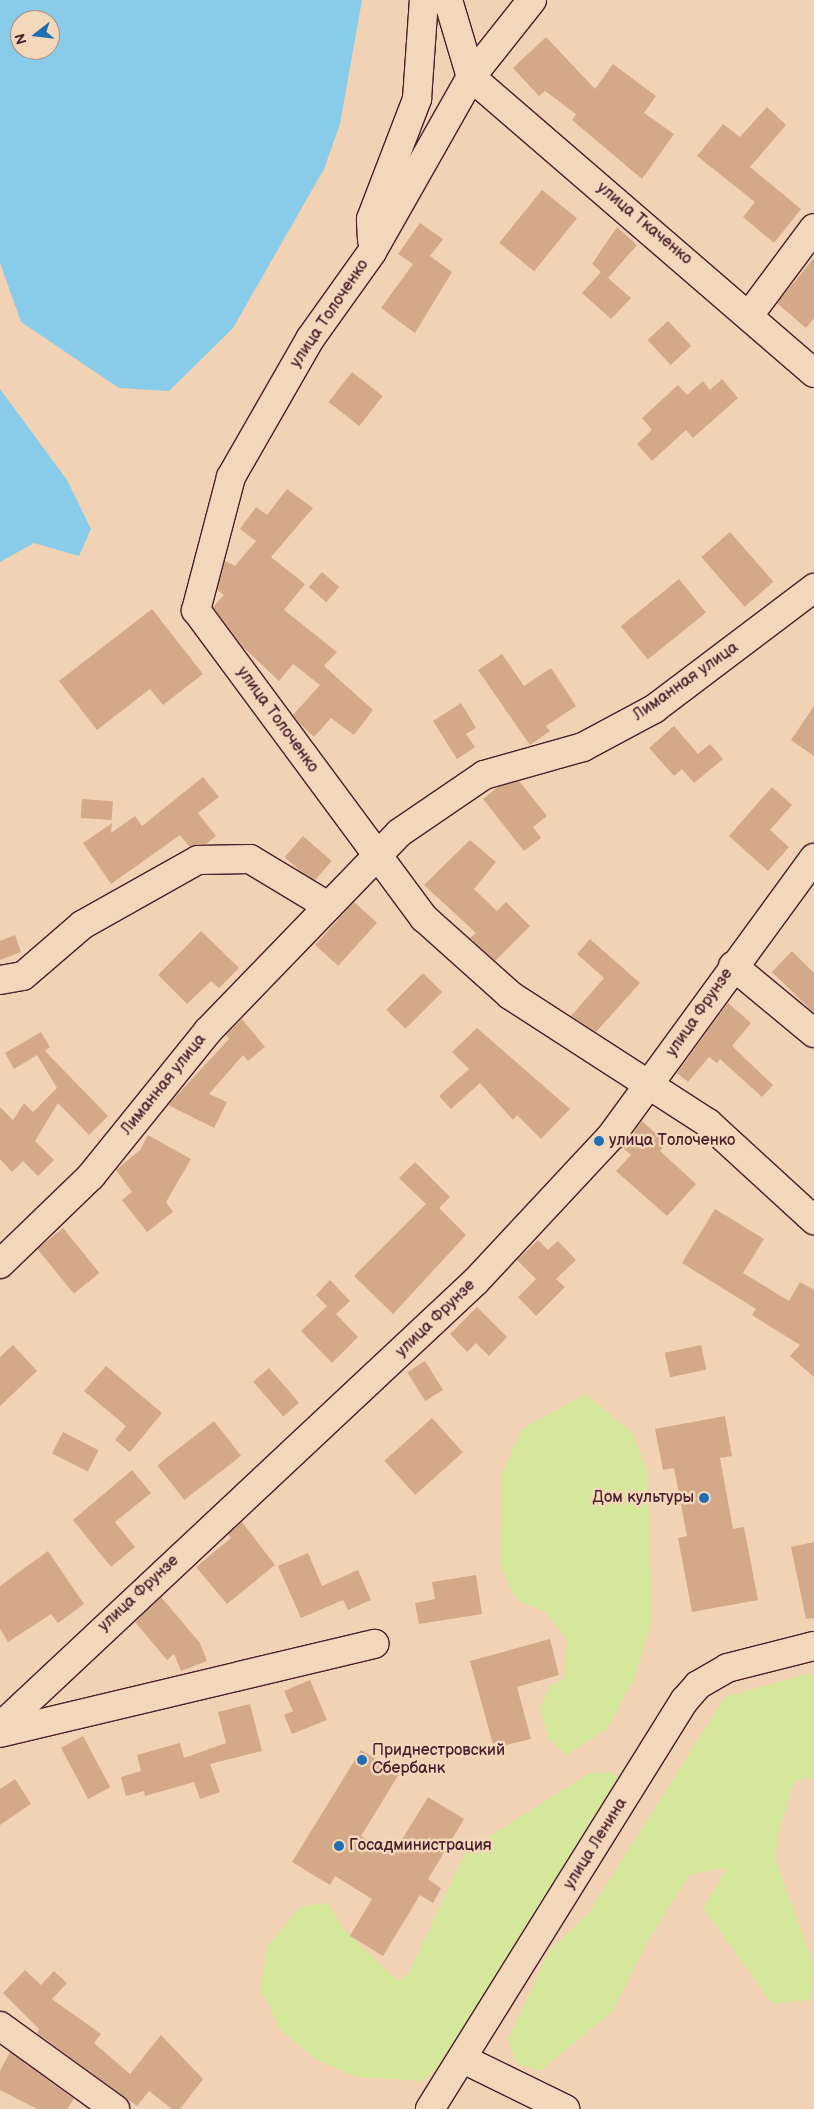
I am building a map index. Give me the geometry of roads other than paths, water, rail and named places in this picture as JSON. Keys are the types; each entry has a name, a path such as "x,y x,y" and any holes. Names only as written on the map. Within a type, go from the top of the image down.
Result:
{"street":[{"path":"372,252 371,220 417,99 424,0"},
{"path":"448,0 471,77"},
{"name":"улица Толоченко","path":"532,0 471,77 372,252 310,339 231,477 196,610 375,855 424,918 510,995 648,1086 708,1123 814,1220"},
{"name":"улица Ткаченко","path":"471,77 750,314 814,373"},
{"path":"750,314 814,228"},
{"name":"Лиманная улица","path":"0,1264 91,1176 208,1031 375,855 438,802 484,775 583,748 654,709 814,588"},
{"path":"0,980 24,976 82,925 157,880 198,860 217,858 250,859 328,906"},
{"name":"улица Фрунзе","path":"0,1727 476,1281 612,1135 733,966 814,858"},
{"path":"733,966 814,1033"},
{"path":"0,1733 375,1644"},
{"name":"улица Ленина","path":"430,2109 463,2059 685,1700 698,1686 727,1668 814,1646"},
{"path":"0,2026 115,2109"},
{"path":"463,2059 564,2109"}],"water":[{"path":"0,0 362,0 340,124 324,169 233,328 169,391 119,388 21,322 0,263"},
{"path":"0,389 67,480 91,529 79,556 34,543 0,562"}],"place":[{"name":"улица Толоченко","path":"599,1141"},
{"name":"Дом культуры","path":"704,1498"},
{"name":"Приднестровский Сбербанк","path":"362,1760"},
{"name":"Госадминистрация","path":"339,1846"}]}
